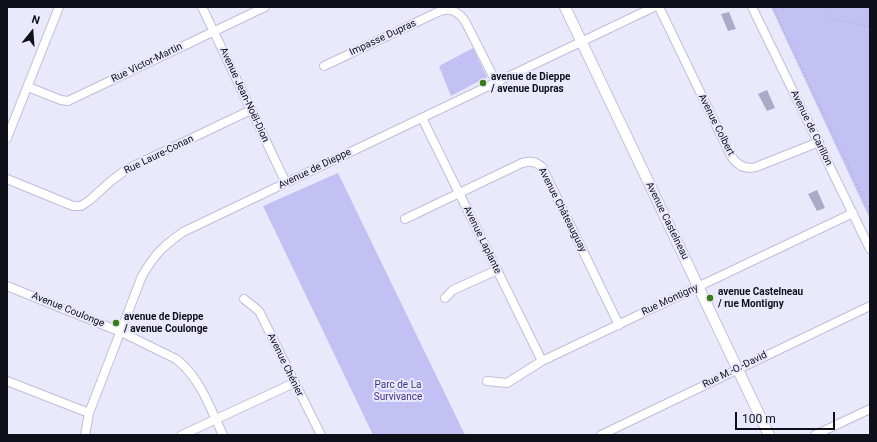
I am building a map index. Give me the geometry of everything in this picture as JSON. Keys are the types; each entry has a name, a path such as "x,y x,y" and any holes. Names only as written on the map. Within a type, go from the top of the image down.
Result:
{"street":[{"path":"7,138 59,7"},
{"name":"Avenue Jean-Noël-Dion","path":"202,7 286,183"},
{"name":"Rue Victor-Martin","path":"28,87 61,100 68,101 214,30 265,7"},
{"name":"Avenue Castelneau","path":"565,7 769,435"},
{"name":"Avenue de Dieppe","path":"85,435 89,413 142,276 153,258 166,244 183,232 654,7"},
{"name":"Avenue Colbert","path":"658,7 731,156 736,163 748,169 756,168 819,142"},
{"name":"Avenue de Carillon","path":"752,7 870,249"},
{"name":"Impasse Dupras","path":"324,66 444,9 453,10 459,13 465,21 496,82"},
{"name":"Rue Laure-Conan","path":"7,179 73,206 81,206 90,200 111,180 127,169 251,110"},
{"name":"Avenue Laplante","path":"422,118 542,361"},
{"name":"Avenue Châteauguay","path":"404,220 522,163 537,162 542,167 619,325"},
{"name":"Rue Montigny","path":"487,381 507,383 542,361 853,214"},
{"path":"445,298 453,290 497,270"},
{"name":"Avenue Coulonge","path":"7,286 121,332 165,353 184,365 195,378 223,435"},
{"name":"Avenue Chénier","path":"244,299 259,311 321,435"},
{"name":"Rue M.-O.-David","path":"601,435 870,306"},
{"path":"7,381 89,413"},
{"path":"182,435 294,383"},
{"path":"815,435 870,409"}],"path":[{"path":"7,11 8,7"},
{"path":"773,7 870,212"},
{"path":"822,7 833,19 870,27"}],"green space":[{"path":"771,7 870,7 870,219"},
{"path":"473,48 487,77 451,96 439,66"},
{"name":"Parc de La Survivance","path":"338,173 465,435 373,435 263,206"}],"building":[{"path":"729,12 736,29 728,31 721,14"},
{"path":"767,90 775,108 767,111 758,94"},
{"path":"817,190 825,208 817,211 808,194"}],"place":[{"name":"avenue de Dieppe / avenue Dupras","path":"483,83"},
{"name":"avenue Castelneau / rue Montigny","path":"710,298"},
{"name":"avenue de Dieppe / avenue Coulonge","path":"116,323"}]}
